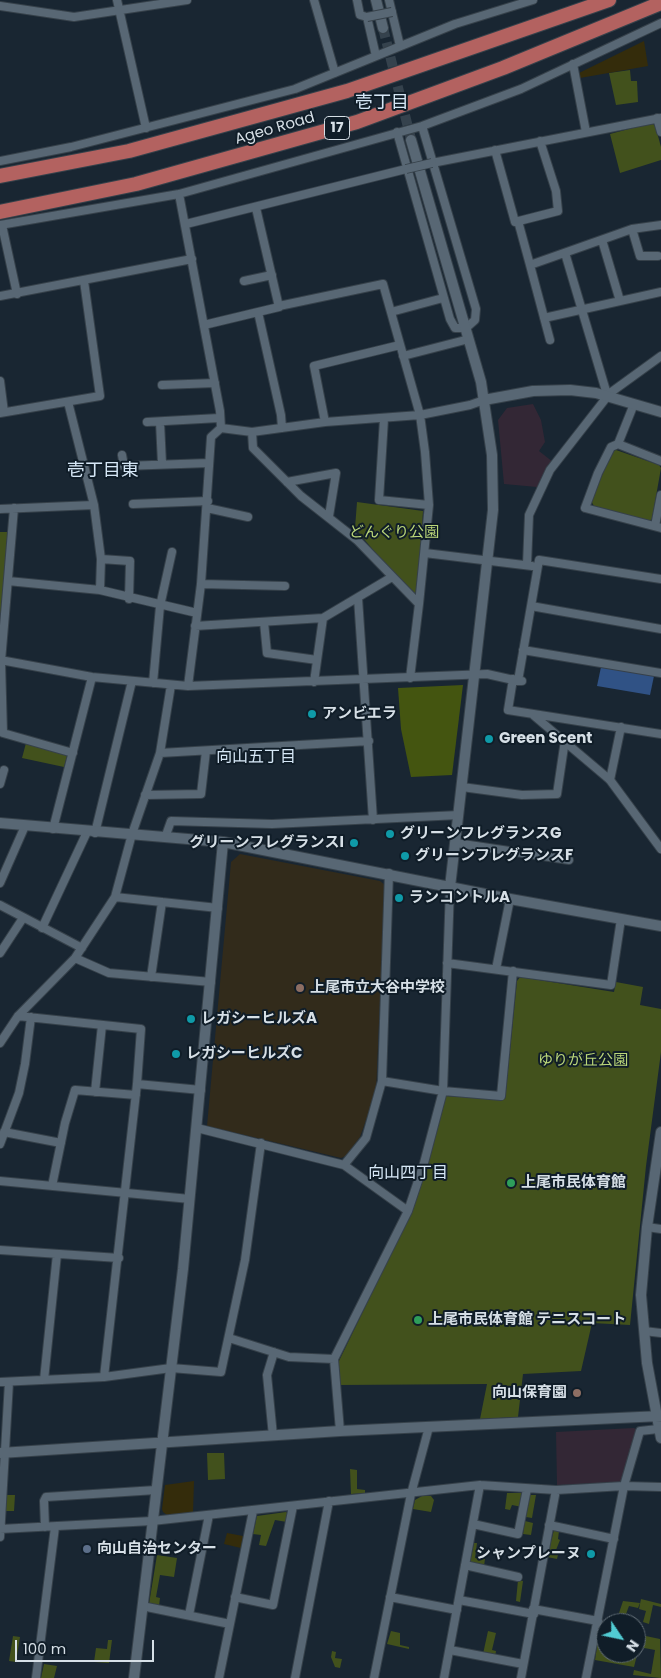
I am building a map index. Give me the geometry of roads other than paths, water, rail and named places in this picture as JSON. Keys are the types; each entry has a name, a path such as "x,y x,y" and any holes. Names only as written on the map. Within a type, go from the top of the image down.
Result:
{"highway":[{"name":"Ageo Road","path":"0,176 129,151 347,91 610,0"},
{"name":"Ageo Road","path":"1,221 356,122 521,61 661,2"}],"street":[{"path":"117,0 146,128"},
{"path":"0,6 74,17 187,0"},
{"path":"314,0 335,73"},
{"path":"357,0 360,14 367,17 392,12"},
{"path":"376,0 383,28"},
{"path":"389,0 400,46"},
{"path":"0,161 146,128 286,92 455,24 534,0"},
{"path":"367,17 376,56"},
{"path":"17,294 1,221 179,194 422,126 485,104 661,23"},
{"path":"574,64 586,132"},
{"path":"186,224 432,163 586,132 659,118 661,132"},
{"path":"397,132 443,298 455,328 466,328 475,320 476,309 422,126"},
{"path":"340,1431 334,1359 408,1211 424,1163 443,1091 450,887 493,510 492,455 484,400 466,328 411,140"},
{"path":"495,150 515,222 558,211 556,191 540,141"},
{"path":"179,194 220,411 221,428"},
{"path":"256,208 279,306"},
{"path":"518,221 550,340"},
{"path":"530,265 632,229 661,225"},
{"path":"632,229 640,256 658,256"},
{"path":"602,240 620,301"},
{"path":"566,253 608,395"},
{"path":"0,296 192,259"},
{"path":"244,281 272,275"},
{"path":"0,380 2,413 100,396 84,281"},
{"path":"204,325 279,306 383,284 420,415 429,506 410,678"},
{"path":"544,318 661,292"},
{"path":"391,312 443,298"},
{"path":"258,312 281,415 282,428"},
{"path":"403,356 469,339"},
{"path":"325,422 314,366 400,345"},
{"path":"528,565 529,516 542,484 608,395 661,356"},
{"path":"162,385 214,383"},
{"path":"188,686 201,584 208,505 211,437 221,428 252,432 325,422 420,415 532,391 570,390 608,395 661,412"},
{"path":"68,402 94,505 101,559 100,590"},
{"path":"618,444 634,404"},
{"path":"147,422 219,418"},
{"path":"384,419 379,500 429,506"},
{"path":"160,422 162,464"},
{"path":"252,432 253,448 287,482 357,540 419,604"},
{"path":"661,461 618,444 611,447 598,472 585,508 658,527 661,495"},
{"path":"122,455 124,466 209,463"},
{"path":"287,482 336,472 329,516"},
{"path":"133,504 208,505 248,517"},
{"path":"0,508 94,505"},
{"path":"14,508 0,661 3,734 73,753"},
{"path":"154,683 160,606 172,552"},
{"path":"424,553 538,567"},
{"path":"101,559 130,562 129,598"},
{"path":"661,579 539,560 518,680 508,710 661,734"},
{"path":"195,626 324,618 392,577"},
{"path":"8,580 100,590 160,606 197,613"},
{"path":"201,584 285,586"},
{"path":"358,598 362,680 369,741 373,820"},
{"path":"531,606 661,629"},
{"path":"314,682 324,618"},
{"path":"264,622 267,653 317,660"},
{"path":"523,650 661,673"},
{"path":"0,661 92,677 188,686 486,674 518,680"},
{"path":"53,828 92,677"},
{"path":"42,928 91,832 132,681"},
{"path":"0,1043 18,1016 75,958 115,897 132,834 160,752 171,685"},
{"path":"532,714 610,780 661,848"},
{"path":"610,780 621,727"},
{"path":"462,787 522,796 558,794 565,740"},
{"path":"160,752 369,741"},
{"path":"145,796 201,794 206,751"},
{"path":"0,784 4,770"},
{"path":"166,836 171,821 272,824 459,816"},
{"path":"0,823 223,842 389,873 510,899 661,926"},
{"path":"0,883 25,826"},
{"path":"134,1678 190,1199 223,842"},
{"path":"456,843 569,860"},
{"path":"344,1165 366,1138 382,1081 389,873"},
{"path":"115,897 218,908"},
{"path":"496,969 510,899"},
{"path":"151,977 162,902"},
{"path":"0,905 82,948"},
{"path":"0,953 23,918"},
{"path":"447,963 610,985 621,919"},
{"path":"75,958 109,974 211,982"},
{"path":"382,1081 443,1091 501,1096 513,971"},
{"path":"18,1016 141,1029 119,1258 104,1377"},
{"path":"0,1144 19,1092 25,1064 31,1017"},
{"path":"96,1092 102,1025"},
{"path":"137,1084 201,1090"},
{"path":"52,1186 75,1090 136,1095"},
{"path":"0,1119 9,1120"},
{"path":"197,1128 344,1165 408,1211"},
{"path":"4,1132 61,1143"},
{"path":"600,1613 624,1486 640,1431 660,1433 644,1331 641,1295 646,1227 661,1132"},
{"path":"0,1382 104,1377 171,1368 221,1372 245,1260 261,1143"},
{"path":"0,1181 190,1199"},
{"path":"646,1227 661,1229"},
{"path":"0,1250 119,1258"},
{"path":"44,1380 57,1254"},
{"path":"644,1331 661,1333"},
{"path":"229,1338 289,1357 334,1359"},
{"path":"273,1436 268,1375 274,1352"},
{"path":"9,1382 2,1453 0,1531 152,1521 480,1485 556,1490 624,1486 661,1487"},
{"path":"2,1453 340,1431 658,1416"},
{"path":"374,1678 411,1494 429,1427"},
{"path":"444,1678 480,1485"},
{"path":"473,1524 518,1534 527,1489"},
{"path":"44,1527 44,1501 46,1497 156,1490"},
{"path":"521,1678 556,1490"},
{"path":"294,1678 329,1501"},
{"path":"236,1597 273,1605 293,1506"},
{"path":"219,1678 253,1511"},
{"path":"189,1615 209,1515"},
{"path":"550,1525 614,1539"},
{"path":"36,1678 55,1527"},
{"path":"465,1565 518,1577"},
{"path":"390,1597 457,1610"},
{"path":"459,1600 596,1621"},
{"path":"142,1606 230,1624"},
{"path":"586,1678 596,1630"},
{"path":"450,1650 523,1664"}],"water":[{"path":"601,667 654,676 650,695 597,686"}],"tunnel":[{"path":"383,28 411,139"}],"place":[{"name":"アンビエラ","path":"312,714"},
{"name":"Green Scent","path":"489,739"},
{"name":"グリーンフレグランスG","path":"390,834"},
{"name":"グリーンフレグランスI","path":"354,843"},
{"name":"グリーンフレグランスF","path":"405,856"},
{"name":"ランコントルA","path":"399,898"},
{"name":"上尾市立大谷中学校","path":"300,988"},
{"name":"レガシーヒルズA","path":"191,1019"},
{"name":"レガシーヒルズC","path":"176,1054"},
{"name":"上尾市民体育館","path":"511,1183"},
{"name":"上尾市民体育館 テニスコート","path":"418,1320"},
{"name":"向山保育園","path":"577,1393"},
{"name":"向山自治センター","path":"87,1549"},
{"name":"シャンプレーヌ","path":"591,1554"}],"district":[{"name":"壱丁目","path":"382,103"},
{"name":"壱丁目東","path":"103,471"},
{"name":"向山五丁目","path":"256,758"},
{"name":"向山四丁目","path":"408,1174"}],"park label":[{"name":"どんぐり公園","path":"394,533"},
{"name":"ゆりが丘公園","path":"583,1061"}]}
